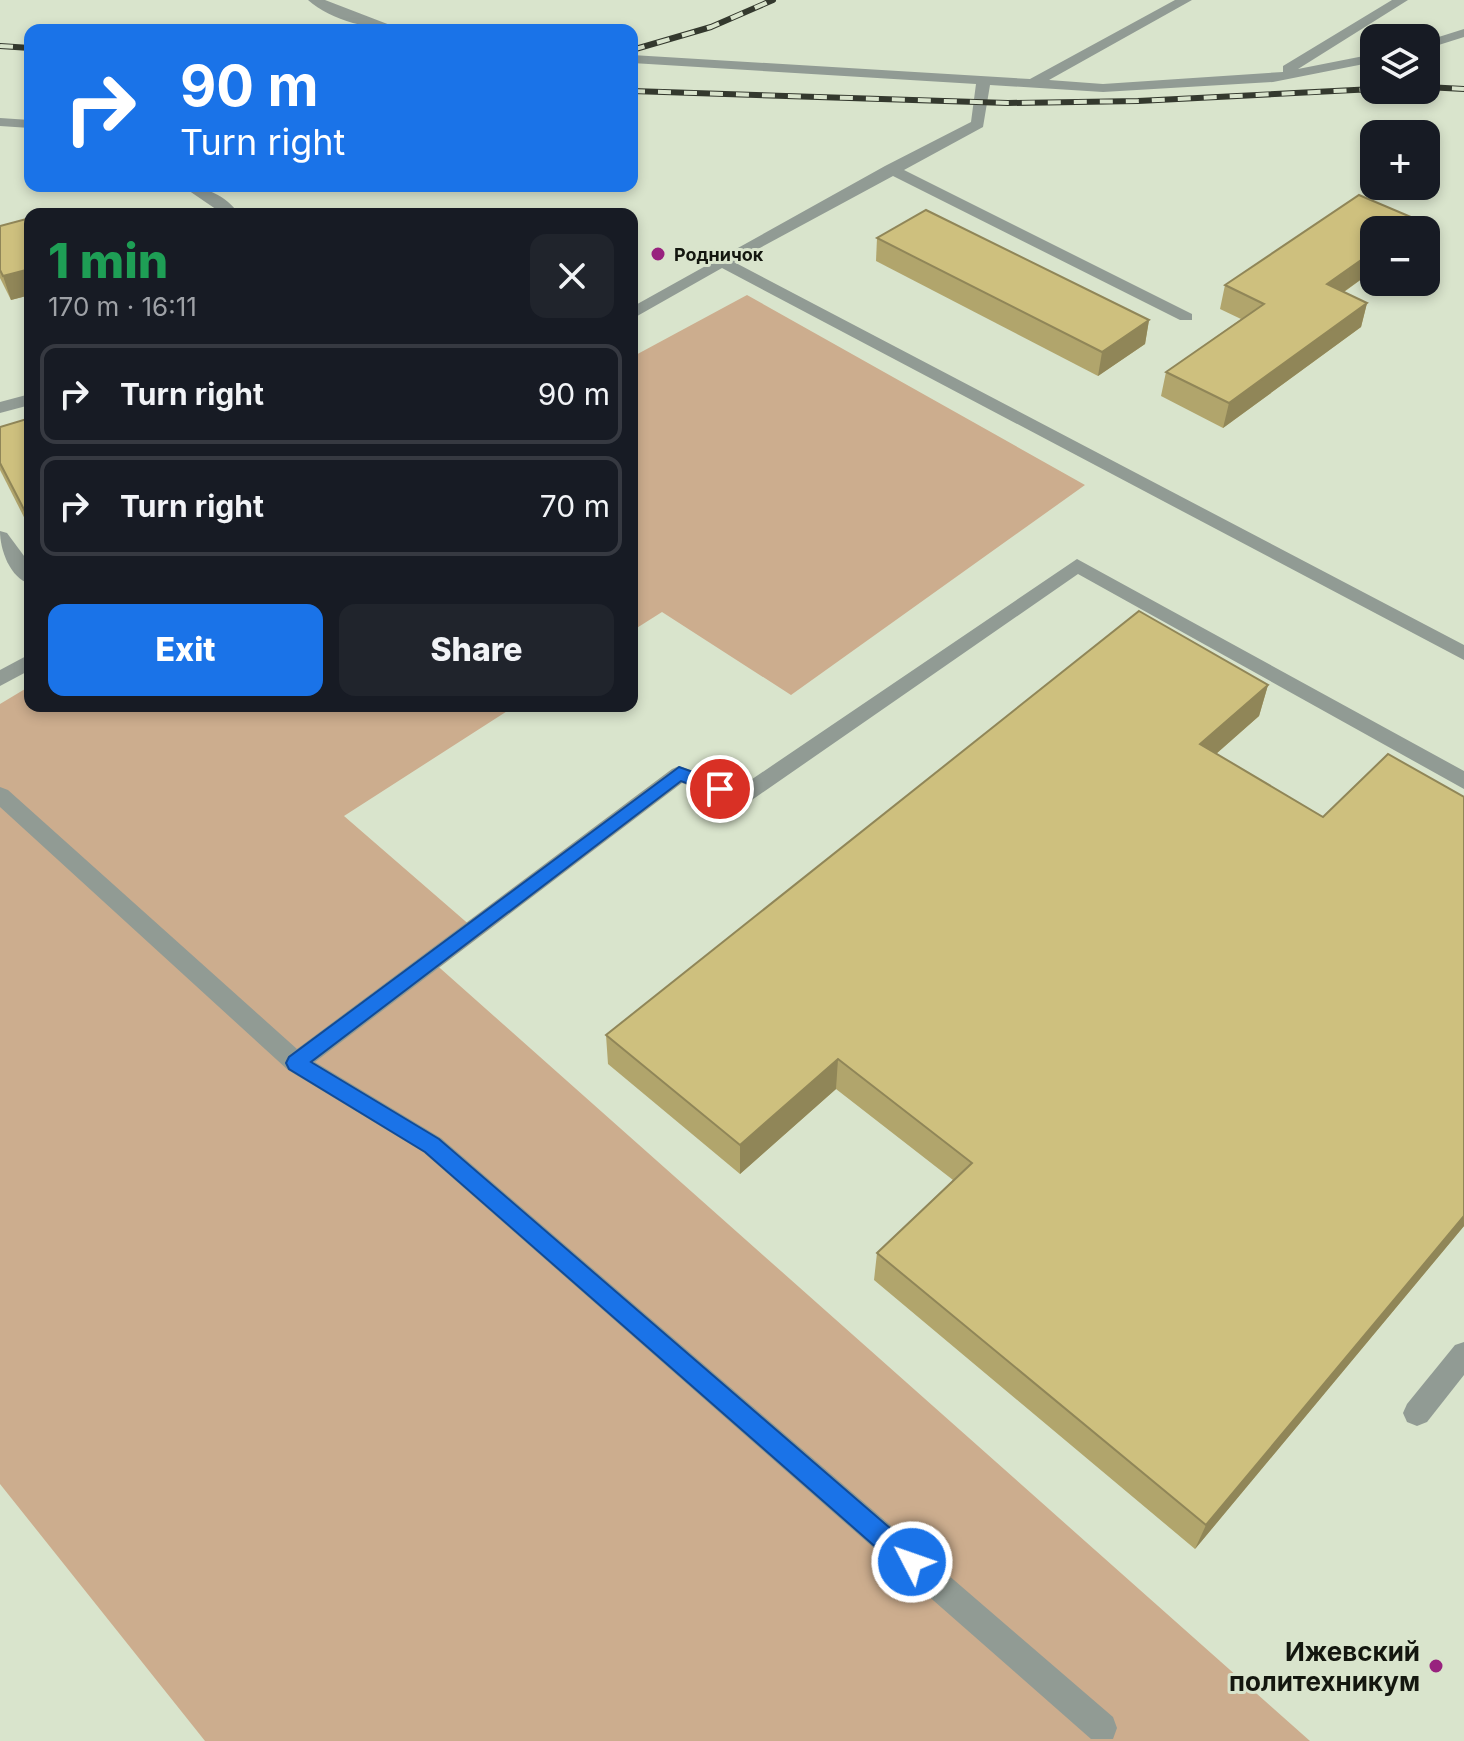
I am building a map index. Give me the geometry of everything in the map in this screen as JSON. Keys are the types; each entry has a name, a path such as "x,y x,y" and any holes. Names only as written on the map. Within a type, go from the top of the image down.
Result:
{"lane":[{"path":"315,0 337,12 376,24"},
{"path":"1033,84 1185,0"},
{"path":"1273,78 1401,0"},
{"path":"1440,41 1464,33"},
{"path":"638,59 1103,88 1273,78 1360,61"},
{"path":"638,311 890,169 978,124 984,81"},
{"path":"0,122 24,124"},
{"path":"890,169 1186,317"},
{"path":"200,192 226,208"},
{"path":"722,262 1464,653"},
{"path":"0,408 24,401"},
{"path":"0,537 24,570"},
{"path":"296,1063 679,774 741,797 1077,565 1464,781"},
{"path":"0,679 24,665"},
{"path":"0,795 296,1063 432,1145 1102,1728"},
{"path":"1417,1413 1464,1354"}],"shaded area":[{"path":"747,295 1085,485 791,695 662,612 638,627 638,354"},
{"path":"24,690 24,712 506,712 344,816 472,927 432,961 1310,1741 205,1741 0,1484 0,704"}],"building":[{"path":"1359,195 1360,200 1371,200 1409,216 1360,216 1360,261 1327,284 1367,303 1229,403 1166,372 1264,304 1225,285"},
{"path":"926,210 1149,320 1102,352 877,238"},
{"path":"24,220 24,271 3,276 0,270 0,226"},
{"path":"24,420 24,509 0,463 0,427"},
{"path":"1139,611 1268,685 1200,744 1323,817 1388,754 1464,797 1464,1216 1206,1525 877,1253 972,1163 838,1059 740,1145 606,1035"}],"railway":[{"path":"638,48 711,27 773,0"},
{"path":"0,46 24,48"},
{"path":"1440,88 1464,89"},
{"path":"638,91 1008,103 1138,101 1360,90"}],"place":[{"name":"Родничок","path":"658,254"},
{"name":"Ижевский политехникум","path":"1436,1666"}],"route":[{"path":"720,789 679,774 472,927 296,1063 432,1145 912,1562"}]}
